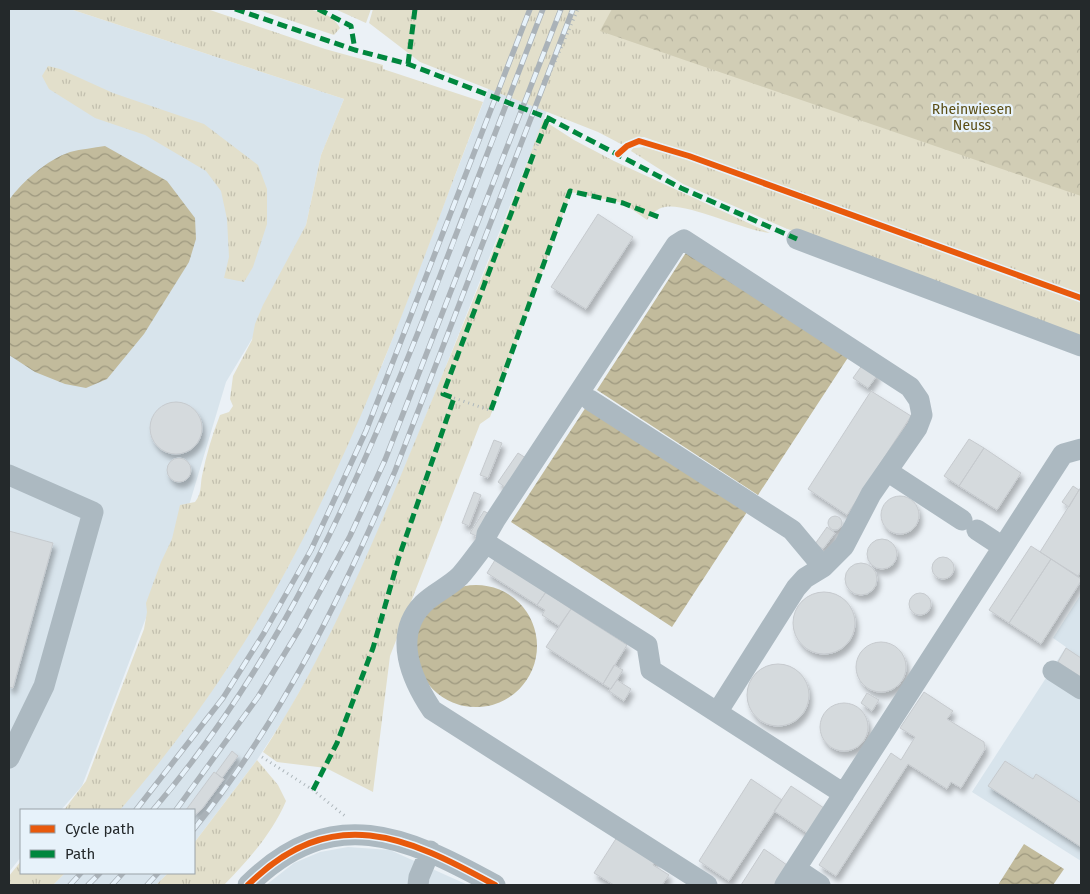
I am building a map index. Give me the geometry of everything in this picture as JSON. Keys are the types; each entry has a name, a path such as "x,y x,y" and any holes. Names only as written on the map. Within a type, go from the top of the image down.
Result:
{"street":[{"path":"797,239 1081,346"},
{"path":"707,885 432,710 411,672 407,640 410,624 421,606 435,593 459,577 486,543 487,534 495,520 676,245 684,240 910,387 920,400 922,415 917,428 862,511 852,534 823,567 805,578 796,588 718,711"},
{"path":"590,400 792,530 823,567"},
{"path":"820,885 791,877 1063,454 1081,449"},
{"path":"887,471 1003,547"},
{"path":"9,475 93,512 44,686 9,758"},
{"path":"486,543 647,645 651,670 718,711 844,794"},
{"path":"1053,671 1081,689"},
{"path":"248,885 274,862 298,848 324,839 356,834 389,837 430,851 495,885"},
{"path":"418,885 419,877 430,851"}],"path":[{"path":"533,112 578,9"},
{"path":"535,150 538,143"},
{"path":"454,398 492,411"},
{"path":"262,757 313,790 344,814 356,834"}],"shaded area":[{"path":"9,9 70,9 344,99 321,155 306,225 276,299 226,382 190,502 82,786 62,809 20,809 20,858 9,872"},
{"path":"519,9 586,9 532,150 371,550 325,646 287,714 257,760 195,842 195,809 121,809 184,729 229,666 288,567 318,508 383,363"},
{"path":"1081,594 1081,861 972,792 1066,647 1053,638"},
{"path":"348,847 390,850 468,885 266,885 294,863 320,852"},
{"path":"64,874 167,874 156,885 53,885"}],"green space":[{"path":"302,8 314,10 333,19 340,28 334,35 256,9"},
{"path":"70,9 207,9 325,49 383,65 383,69 483,102 371,391 340,463 270,600 204,703 149,776 121,809 65,809 86,781 144,629 147,612 146,603 161,562 172,539 180,505 195,502 199,496 205,461 220,415 229,412 233,406 230,399 233,376 252,340 255,324 263,305 306,225 321,155 344,99"},
{"path":"335,9 371,9 366,23"},
{"name":"Rheinwiesen Neuss","path":"373,9 1081,9 1081,294 644,137 621,144 598,132 420,62 369,23"},
{"path":"612,9 1081,9 1081,196 600,31"},
{"path":"48,66 60,69 113,93 204,124 258,165 267,189 267,224 253,267 244,282 224,278 229,257 227,219 221,191 206,171 145,135 95,118 49,89 42,76"},
{"path":"543,120 574,140 614,161 770,233 675,207 660,209 647,220 623,203 571,192 490,417 480,424 390,656 373,792 326,768 277,762 263,752 310,673 351,591 484,272"},
{"path":"645,147 689,160 1081,302 1081,338 785,228 683,184 631,151 633,148"},
{"path":"257,760 278,785 286,801 267,835 251,856 224,885 156,885 167,874 195,874 195,842"},
{"path":"20,862 20,874 64,874 53,885 9,885 9,876"}],"water":[{"path":"105,146 167,181 195,218 196,239 189,262 144,334 107,379 86,388 65,384 35,372 9,355 9,200 28,179 53,160 70,152"},
{"path":"687,251 849,356 758,495 597,390"},
{"path":"586,407 747,512 672,627 511,522"},
{"path":"476,585 488,586 499,590 510,595 519,603 527,612 532,623 536,634 536,658 532,669 527,680 519,689 510,697 499,702 488,706 476,707 464,706 453,702 442,697 433,689 425,680 420,669 416,658 415,646 416,634 420,623 425,612 433,603 442,595 453,590 464,586"},
{"path":"1024,844 1064,869 1053,885 998,885"}],"building":[{"path":"598,214 633,237 586,309 551,287"},
{"path":"863,364 878,374 868,388 853,378"},
{"path":"871,391 911,416 847,515 808,489"},
{"path":"171,402 181,402 195,409 202,423 202,433 195,447 181,454 171,454 161,450 154,443 150,433 150,423 154,413 161,406"},
{"path":"969,439 984,448 959,486 944,476"},
{"path":"494,440 502,443 488,478 480,475"},
{"path":"984,448 1021,473 997,510 959,486"},
{"path":"518,453 526,458 506,488 498,482"},
{"path":"179,458 187,462 191,470 187,478 179,482 171,478 167,470 171,462"},
{"path":"1073,486 1079,490 1069,507 1062,502"},
{"path":"1081,487 1081,571 1078,576 1040,552"},
{"path":"474,492 481,495 469,526 462,523"},
{"path":"900,496 914,501 919,515 914,529 900,534 886,529 881,515 886,501"},
{"path":"484,511 489,514 476,536 470,533"},
{"path":"835,516 840,518 842,523 840,528 835,530 830,528 828,523 830,518"},
{"path":"827,527 835,533 823,549 815,544"},
{"path":"9,531 53,543 13,688 9,687"},
{"path":"882,539 888,540 896,548 896,560 888,568 882,569 876,568 868,560 867,554 868,548 876,540"},
{"path":"1031,546 1051,559 1009,623 989,610"},
{"path":"943,557 951,560 954,568 951,576 943,579 935,576 932,568 935,560"},
{"path":"1051,559 1081,579 1081,581 1041,644 1009,623"},
{"path":"495,560 546,592 537,605 487,573"},
{"path":"861,563 872,568 877,579 872,590 861,595 850,590 845,579 850,568"},
{"path":"546,592 571,609 559,626 542,615 545,610 537,605"},
{"path":"818,592 830,592 846,601 853,611 855,623 853,635 846,645 830,654 818,654 807,649 798,640 793,629 793,617 798,606 807,597"},
{"path":"920,593 928,596 931,604 928,612 920,615 912,612 909,604 912,596"},
{"path":"571,609 627,645 603,684 546,647"},
{"path":"881,642 891,644 899,649 904,657 906,667 904,677 899,685 891,690 881,692 871,690 863,685 858,677 856,667 858,657 863,649 871,644"},
{"path":"1066,648 1081,658 1081,677 1058,662"},
{"path":"772,664 784,664 800,673 807,683 809,695 807,707 800,717 784,726 772,726 761,721 752,712 747,701 747,689 752,678 761,669"},
{"path":"614,665 623,670 611,689 603,684"},
{"path":"617,680 631,689 624,701 609,691"},
{"path":"924,692 953,711 947,719 984,742 985,749 961,788 951,782 947,789 908,764 836,876 819,865 891,753 901,760 915,737 900,728"},
{"path":"867,693 879,700 872,711 861,703"},
{"path":"839,703 849,703 861,710 868,722 868,732 861,744 849,751 839,751 831,747 824,740 820,732 820,722 824,714 831,707"},
{"path":"232,751 238,756 222,778 216,773"},
{"path":"1005,761 1033,779 1036,774 1081,803 1081,847 988,786"},
{"path":"214,772 224,779 202,809 195,815 195,809 187,809"},
{"path":"751,779 782,800 729,881 699,861"},
{"path":"791,786 824,808 807,833 774,811"},
{"path":"619,834 657,858 653,865 669,875 662,885 614,885 594,873"},
{"path":"764,849 787,865 774,885 741,885"}],"railway":[{"path":"137,809 223,698 264,633 311,550 366,431 530,9"},
{"path":"154,809 197,755 237,698 274,638 340,514 397,385 543,9"},
{"path":"177,809 258,697 299,630 350,536 385,460 561,9"},
{"path":"195,828 255,745 282,702 331,612 353,565 395,471 573,9"},
{"path":"70,885 80,874"},
{"path":"88,885 99,874"},
{"path":"112,885 122,874"},
{"path":"147,885 157,874"}],"marked path":[{"path":"235,9 355,50 408,64 548,118 681,188 797,239"},
{"path":"318,9 351,26 355,50"},
{"path":"408,64 415,9"},
{"path":"538,143 548,118"},
{"path":"313,790 337,743 373,648 399,557 454,398 443,394 535,150"},
{"path":"491,410 570,191 623,203 661,218"}],"cycle path":[{"path":"618,154 627,146 639,141 689,156 1081,298"},
{"path":"248,885 279,859 310,843 340,836 370,836 400,842 431,853 495,885"}]}
